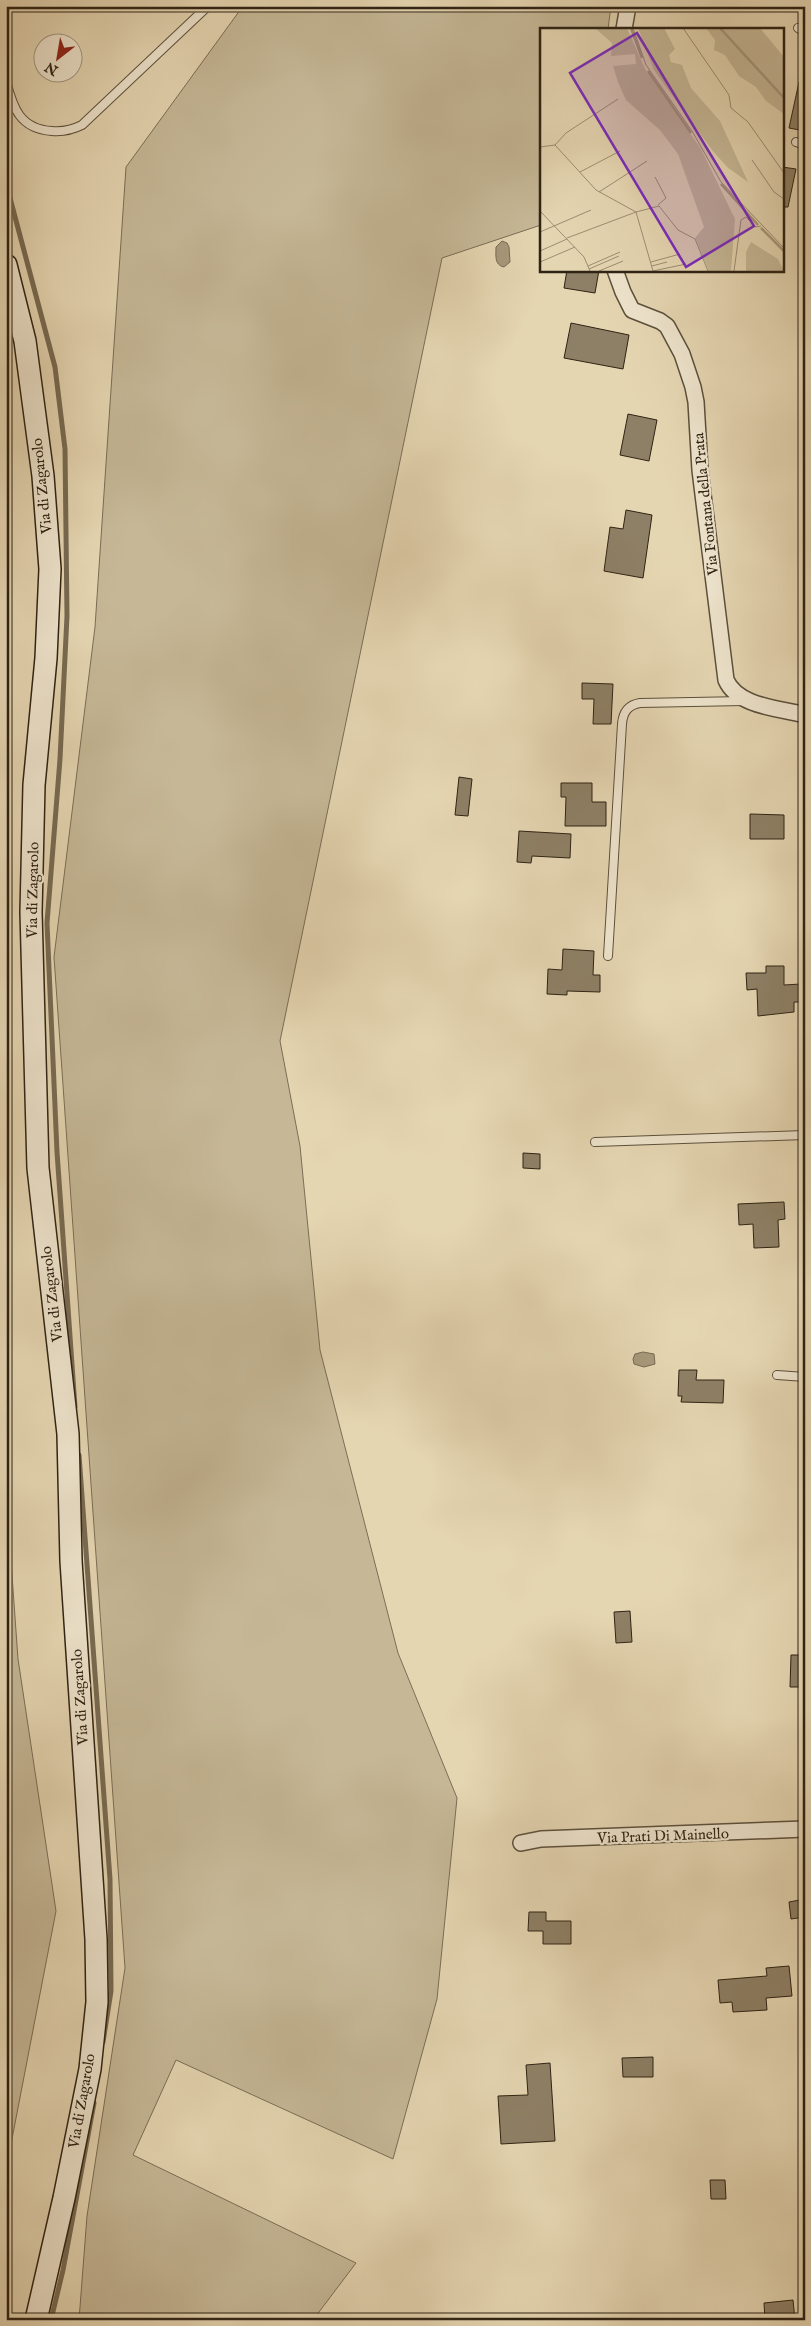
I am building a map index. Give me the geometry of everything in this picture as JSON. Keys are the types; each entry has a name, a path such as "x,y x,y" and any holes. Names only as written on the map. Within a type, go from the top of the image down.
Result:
{"main road":[{"name":"Via di Zagarolo","path":"6,265 26,342 43,476 50,569 46,658 34,785 32,882 38,1168 68,1434 71,1561 96,1939 97,2002 90,2069 64,2198 36,2320"}],"street":[{"path":"624,28 628,6"},
{"name":"Via Fontana della Prata","path":"615,271 630,308 635,312 655,318 667,326 688,369 696,402 699,460 724,669 730,688 737,695 748,700 805,715"},
{"name":"Via Prati Di Mainello","path":"521,1843 541,1839 805,1829"}],"lane":[{"path":"6,81 18,112 29,126 48,131 74,130 82,125 208,6"},
{"path":"796,142 805,145"},
{"path":"608,956 624,713 631,706 640,703 748,700"},
{"path":"596,1142 805,1135"},
{"path":"776,1375 805,1377"}],"shaded area":[{"path":"243,6 611,6 608,28 540,28 540,225 442,258 280,1041 300,1146 320,1350 398,1653 457,1798 437,1999 393,2159 176,2060 133,2155 356,2263 313,2320 79,2320 87,2216 125,1968 54,957 95,627 126,167"},
{"path":"502,241 507,243 509,247 510,262 504,267 497,262 496,256 496,247"},
{"path":"643,1352 654,1354 655,1364 644,1367 634,1364 635,1354"},
{"path":"6,1491 18,1659 56,1911 6,2170"}],"building":[{"path":"799,82 805,83 805,131 789,128"},
{"path":"784,167 796,169 788,207 784,207"},
{"path":"567,271 599,271 595,293 564,288"},
{"path":"571,323 629,335 623,369 564,358"},
{"path":"628,414 657,420 649,461 620,455"},
{"path":"626,510 652,515 643,578 604,571 610,527 623,529"},
{"path":"582,683 613,684 611,724 593,724 594,699 582,699"},
{"path":"459,777 472,779 468,816 455,815"},
{"path":"561,783 592,783 592,802 606,802 606,826 565,826 566,797 561,797"},
{"path":"750,814 784,815 784,839 750,839"},
{"path":"519,831 571,834 570,858 532,856 531,863 517,862"},
{"path":"563,949 594,951 593,975 600,975 600,992 567,991 567,995 547,994 548,969 562,970"},
{"path":"766,966 784,966 784,985 801,984 801,1002 794,1002 794,1012 758,1016 757,989 747,990 746,973 766,973"},
{"path":"523,1153 540,1154 540,1169 523,1168"},
{"path":"784,1202 785,1219 778,1220 779,1247 754,1248 753,1224 739,1225 738,1204"},
{"path":"679,1370 697,1370 696,1380 724,1380 723,1403 681,1402 682,1396 678,1396"},
{"path":"630,1611 632,1642 616,1643 614,1612"},
{"path":"791,1655 805,1655 804,1687 790,1687"},
{"path":"805,1899 805,1917 791,1919 789,1902"},
{"path":"529,1912 546,1912 546,1921 571,1921 571,1944 543,1944 543,1931 528,1931"},
{"path":"789,1966 792,1996 766,1998 767,2010 733,2012 732,2002 720,2003 718,1980 767,1976 766,1968"},
{"path":"653,2057 653,2077 623,2077 622,2058"},
{"path":"550,2063 555,2141 501,2144 498,2096 528,2095 526,2065"},
{"path":"710,2180 725,2180 726,2199 711,2199"},
{"path":"793,2300 795,2320 765,2320 764,2303"}],"waterway":[{"path":"6,183 55,367 65,449 67,616 60,759 47,923 57,1152 75,1407"},
{"path":"79,1455 110,1879 111,1991 103,2042"},
{"path":"51,2320 63,2270 94,2103"}]}
